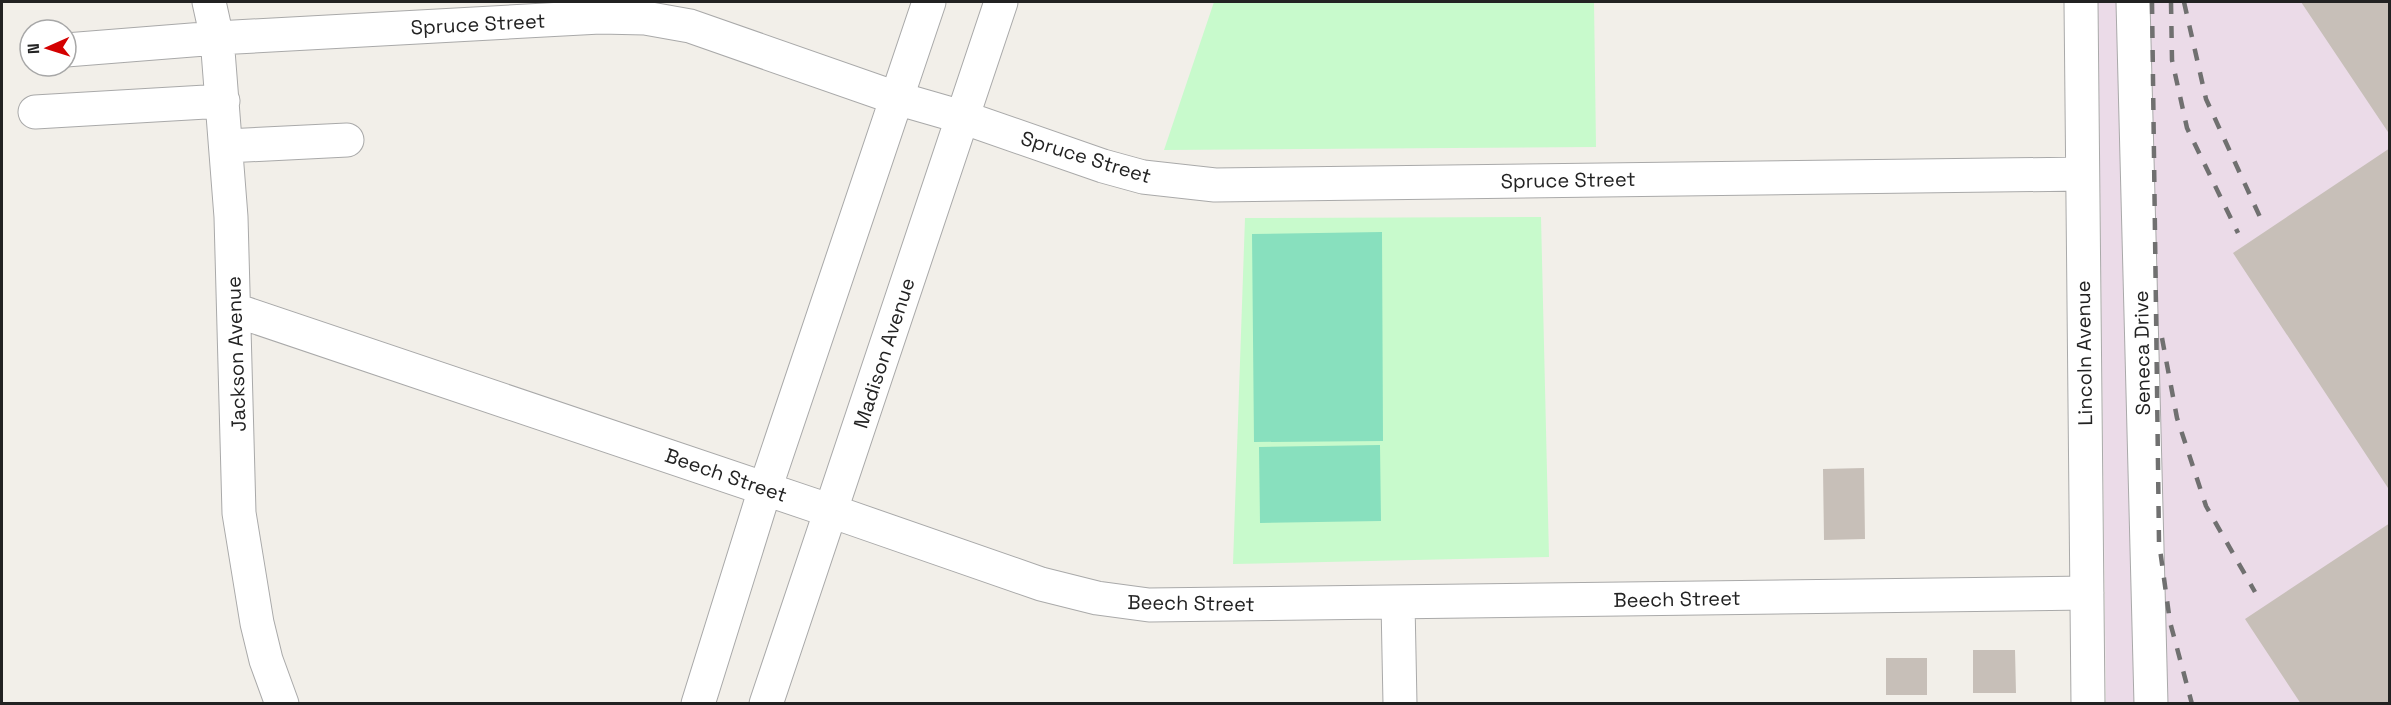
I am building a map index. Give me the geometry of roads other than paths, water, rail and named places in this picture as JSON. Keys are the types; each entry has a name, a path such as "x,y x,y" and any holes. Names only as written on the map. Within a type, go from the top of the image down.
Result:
{"street":[{"name":"Jackson Avenue","path":"209,2 217,38 226,146 235,310 239,513 256,623 282,704"},
{"path":"698,704 765,489 929,2"},
{"name":"Madison Avenue","path":"766,704 1000,2"},
{"name":"Lincoln Avenue","path":"2081,2 2088,704"},
{"name":"Seneca Drive","path":"2133,2 2151,704"},
{"name":"Spruce Street","path":"78,49 217,38 600,17 645,18 690,26 896,98 962,117 1103,166 1143,177 1215,185 2082,174"},
{"path":"35,112 223,101"},
{"path":"226,146 347,140"},
{"name":"Beech Street","path":"235,310 1041,584 1097,598 1149,605 2087,593"},
{"path":"1398,603 1400,704"}],"railway":[{"path":"2152,2 2159,542 2170,622 2192,704"},
{"path":"2171,2 2172,60 2187,128 2238,233"},
{"path":"2184,2 2206,99 2260,217"},
{"path":"2162,338 2177,418 2206,506 2255,592"}]}
